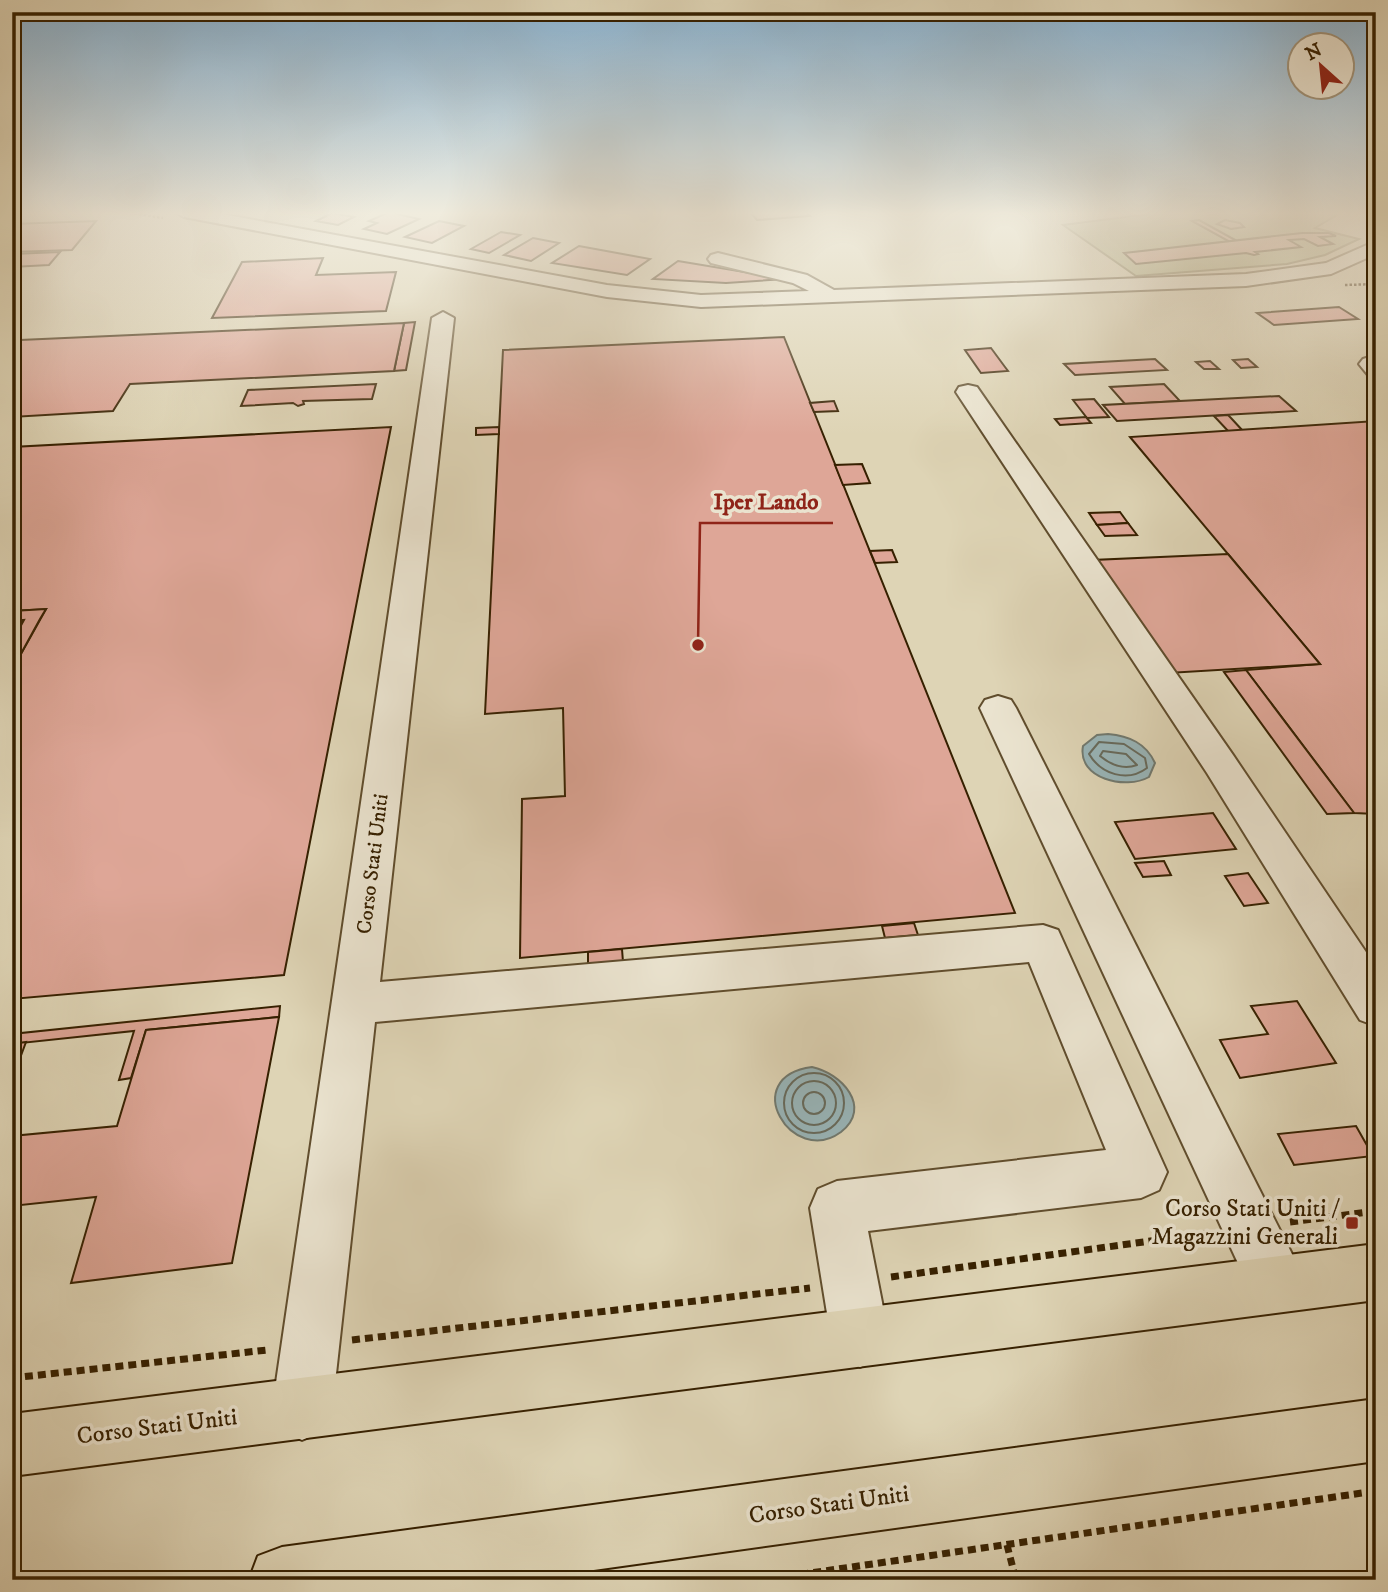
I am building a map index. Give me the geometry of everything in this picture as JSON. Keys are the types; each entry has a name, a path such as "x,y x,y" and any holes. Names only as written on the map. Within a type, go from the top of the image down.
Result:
{"main road":[{"name":"Corso Stati Uniti","path":"12,1445 1376,1272"},
{"name":"Corso Stati Uniti","path":"282,1580 397,1572 1376,1430"}],"street":[{"path":"592,286 645,296 715,301 1070,286"},
{"path":"819,286 829,297"},
{"name":"Corso Stati Uniti","path":"302,1410 443,318"},
{"path":"1376,362 1371,365 1376,370"},
{"path":"968,392 1220,764 1376,1006"},
{"path":"998,708 1277,1284"},
{"path":"355,1004 1043,943 1141,1172 836,1208 860,1338"}],"path":[{"path":"1285,1223 1376,1211"},
{"path":"879,1279 1218,1232"},
{"path":"345,1341 818,1287"},
{"path":"12,1377 266,1350"},
{"path":"762,1580 1376,1492"},
{"path":"1007,1545 1016,1580"}],"water":[{"path":"1108,734 1130,739 1147,750 1155,763 1149,777 1139,781 1116,782 1095,774 1088,767 1083,757 1083,746 1097,735"},
{"path":"812,1067 833,1076 849,1092 854,1102 850,1122 841,1132 823,1140 805,1138 791,1130 780,1117 775,1101 778,1086 790,1074"}],"building":[{"path":"229,286 392,286 386,311 212,318"},
{"path":"1339,307 1358,319 1274,325 1257,313"},
{"path":"415,322 406,370 394,371 404,323"},
{"path":"404,323 394,371 130,384 113,411 12,417 12,350 20,340"},
{"path":"784,337 1015,913 520,958 522,799 565,796 563,708 485,714 503,350"},
{"path":"991,348 1008,371 981,373 965,350"},
{"path":"1155,359 1167,370 1075,375 1064,364"},
{"path":"1248,359 1257,367 1241,368 1233,360"},
{"path":"1210,361 1219,369 1204,369 1196,362"},
{"path":"376,384 372,399 303,401 304,404 298,406 293,403 241,406 248,390"},
{"path":"1164,384 1180,401 1125,404 1110,387"},
{"path":"1279,396 1296,411 1117,421 1103,405"},
{"path":"1094,399 1109,417 1087,418 1073,400"},
{"path":"834,401 838,411 814,412 810,403"},
{"path":"1228,415 1243,431 1229,432 1214,416"},
{"path":"1086,417 1091,423 1060,425 1055,419"},
{"path":"1376,421 1376,814 1354,813 1246,670 1320,664 1130,437"},
{"path":"391,427 284,975 12,999 12,670 46,609 12,611 12,447"},
{"path":"499,427 499,434 476,435 476,428"},
{"path":"862,464 870,483 843,485 835,465"},
{"path":"1120,512 1128,523 1097,525 1089,513"},
{"path":"1128,523 1137,535 1105,536 1097,525"},
{"path":"892,550 897,562 875,563 870,551"},
{"path":"1228,554 1320,664 1168,673 1093,560"},
{"path":"46,609 12,670 12,642 24,620 12,621 12,611"},
{"path":"1246,670 1354,813 1327,814 1224,672"},
{"path":"1213,813 1236,849 1135,859 1115,822"},
{"path":"1164,861 1171,875 1143,877 1135,863"},
{"path":"1248,873 1268,903 1244,906 1225,876"},
{"path":"914,923 918,935 885,938 882,926"},
{"path":"622,949 623,962 588,966 588,952"},
{"path":"1297,1001 1336,1063 1240,1078 1220,1040 1268,1034 1251,1006"},
{"path":"280,1006 279,1017 146,1030 131,1078 119,1080 134,1031 12,1044 12,1034"},
{"path":"279,1017 232,1263 71,1283 96,1197 12,1206 12,1136 117,1126 146,1030"},
{"path":"26,1042 12,1080 12,1044"},
{"path":"1356,1126 1373,1156 1294,1165 1278,1134"}],"place":[{"name":"Iper Lando","path":"698,645"},
{"name":"Corso Stati Uniti / Magazzini Generali","path":"1352,1223"}]}
